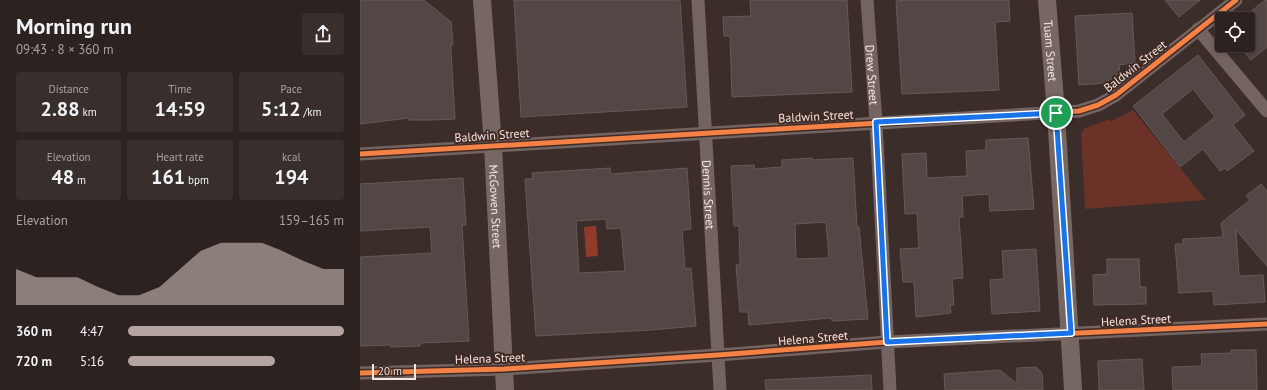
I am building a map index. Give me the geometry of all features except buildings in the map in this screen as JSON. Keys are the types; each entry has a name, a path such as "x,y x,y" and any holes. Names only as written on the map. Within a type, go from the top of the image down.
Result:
{"street":[{"name":"McGowen Street","path":"482,0 493,145 505,390"},
{"name":"Dennis Street","path":"698,0 707,132 720,390"},
{"name":"Drew Street","path":"867,0 876,122 890,390"},
{"name":"Tuam Street","path":"1047,0 1071,333 1073,390"},
{"name":"Baldwin Street","path":"360,154 876,122 1056,113 1085,109 1098,105 1116,95 1236,0"},
{"path":"1198,29 1267,111"},
{"name":"Helena Street","path":"360,373 504,369 887,342 1267,324"}],"shaded area":[{"path":"1133,110 1206,200 1085,209 1081,133 1085,128 1110,119 1111,121"},
{"path":"596,226 598,256 586,257 584,227"}],"cycle path":[{"path":"360,154 1079,111 1098,105 1116,95 1236,0"},
{"path":"360,373 504,369 887,342 1267,324"}],"route":[{"path":"1056,113 1071,333 887,342 876,122 1056,113"}]}
